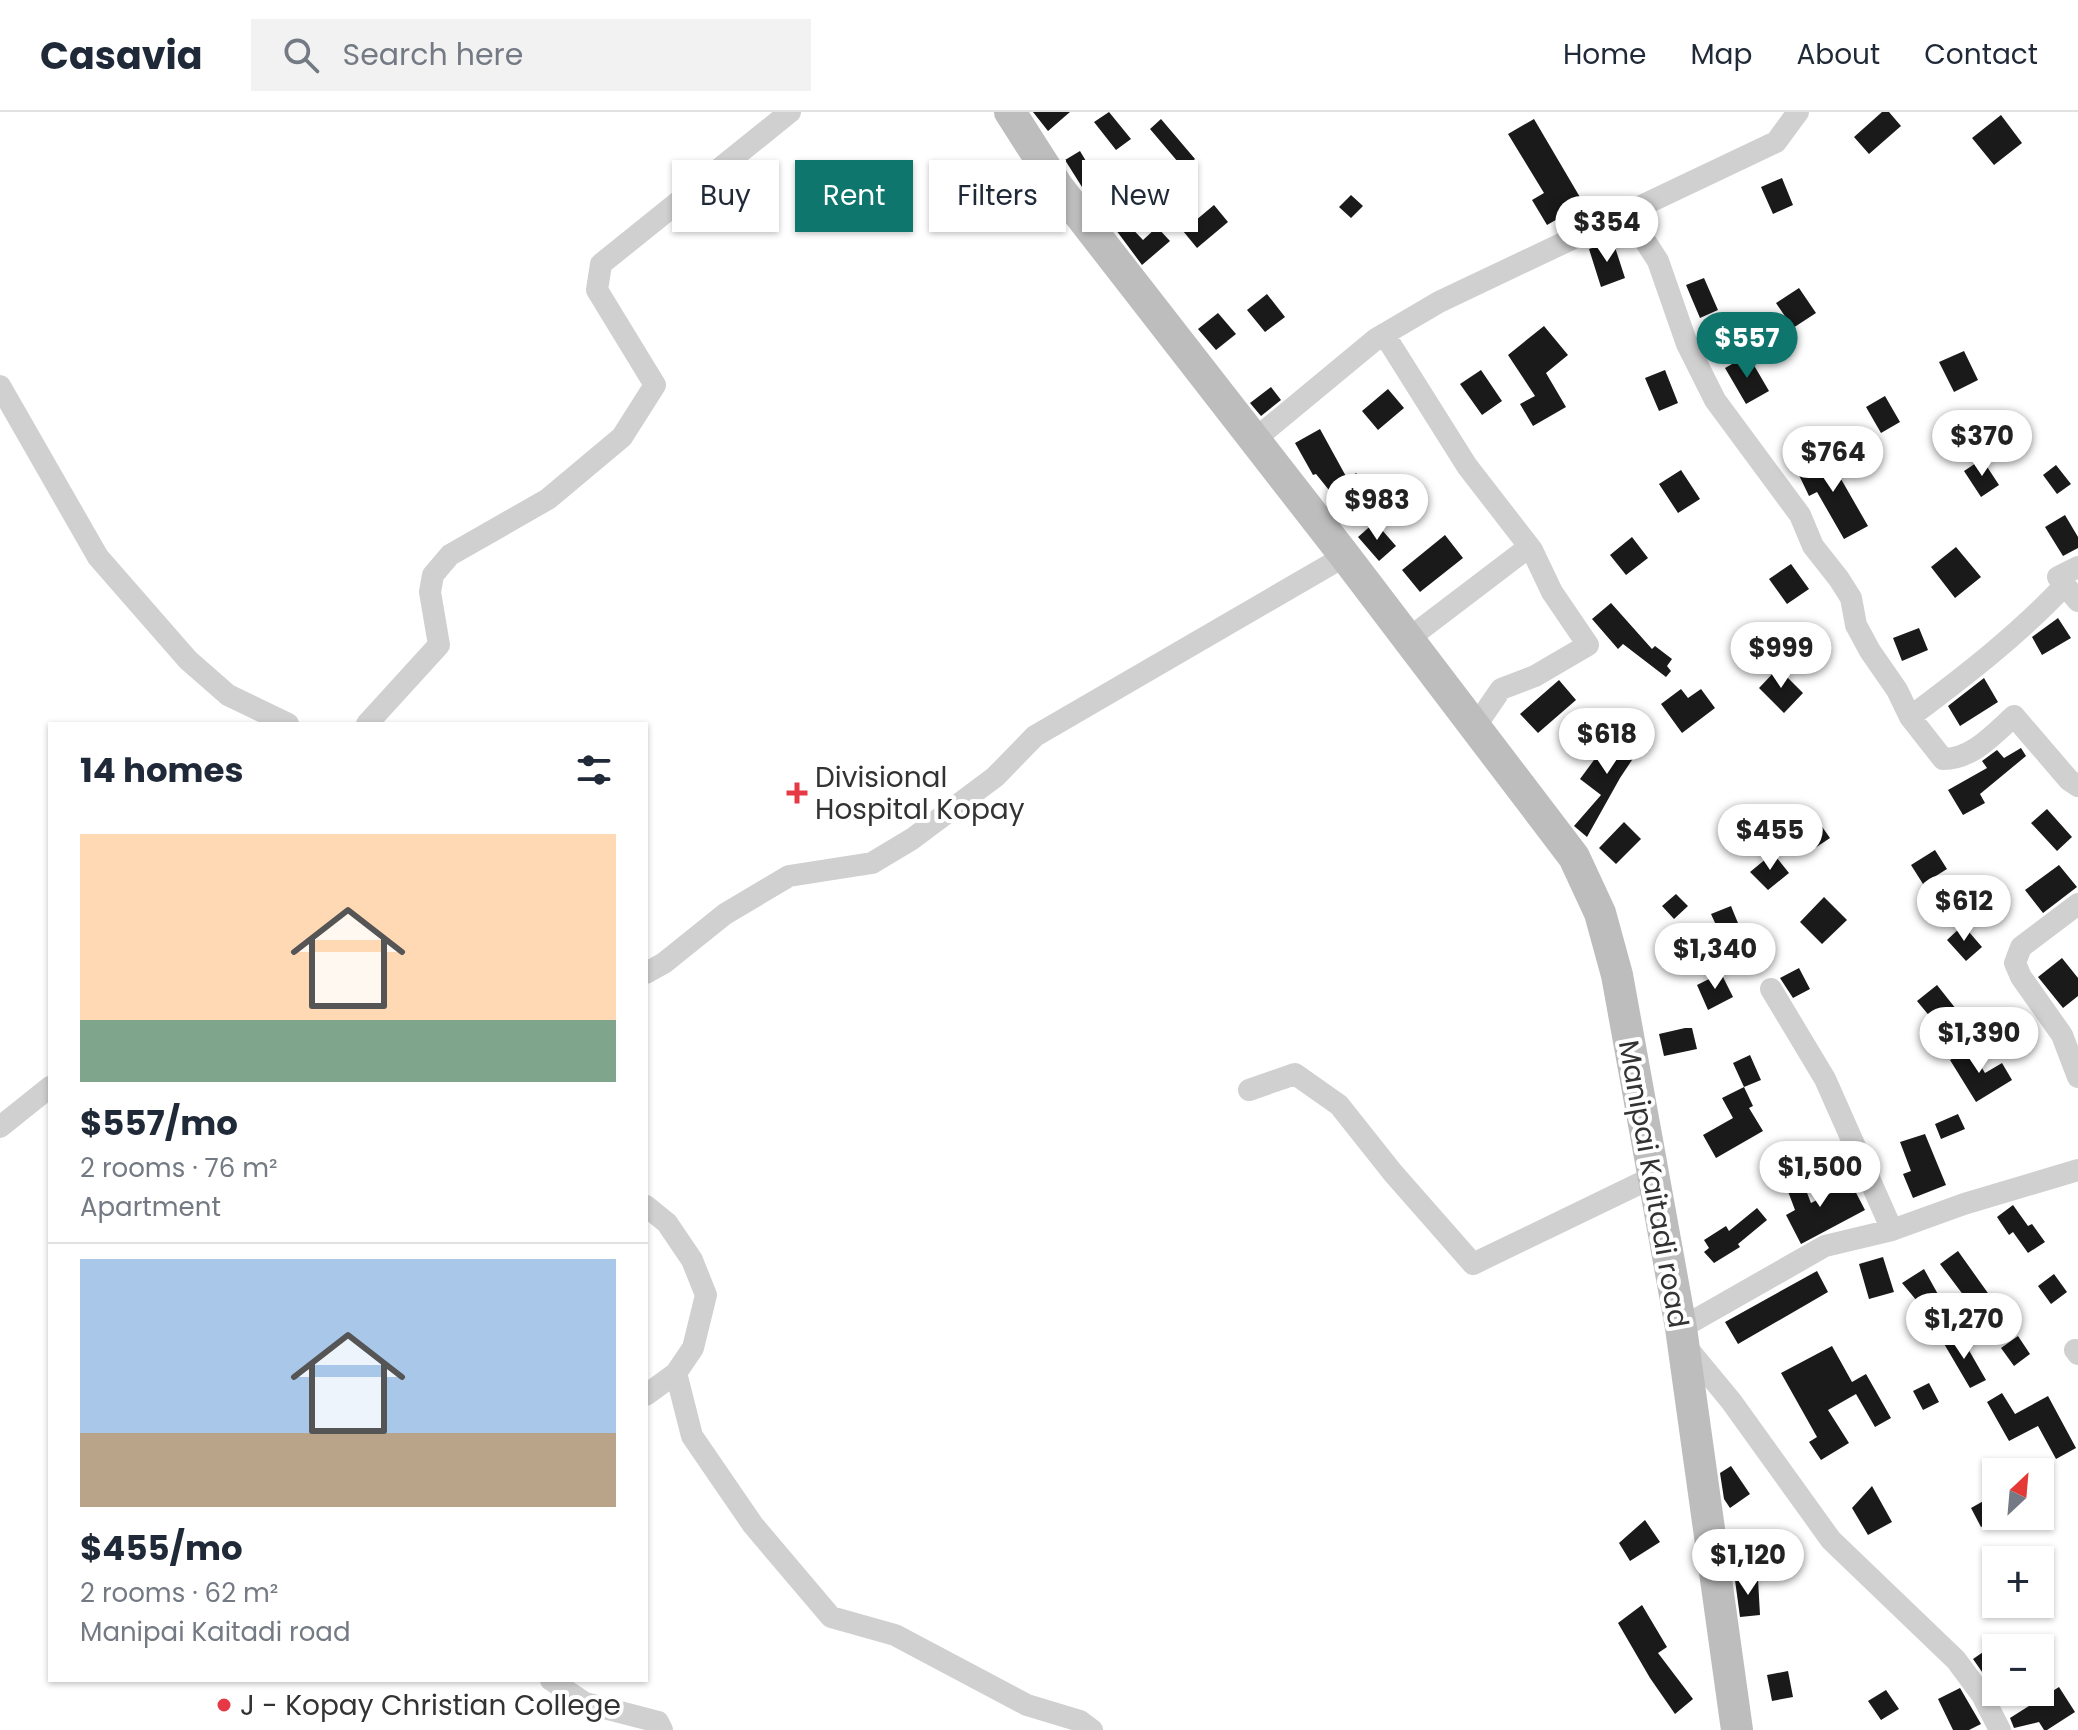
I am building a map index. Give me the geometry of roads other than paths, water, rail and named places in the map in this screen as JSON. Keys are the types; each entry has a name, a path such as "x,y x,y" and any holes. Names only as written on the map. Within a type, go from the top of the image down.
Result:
{"main road":[{"name":"Manipai Kaitadi road","path":"1010,112 1058,187 1574,857 1600,913 1617,975 1682,1335 1737,1730"}],"street":[{"path":"369,722 439,645 430,592 433,575 450,555 548,499 622,437 655,385 597,290 601,264 790,112"},
{"path":"1254,440 1384,334 1439,302 1776,142 1798,112"},
{"path":"1627,213 1658,261 1687,344 1715,400 1800,515 1813,546 1851,598 1856,625 1897,690 1910,717 1943,759 1960,759 2014,716 2069,780 2078,786"},
{"path":"1384,334 1467,466 1529,547 1552,592 1588,645 1535,676 1501,689 1475,727"},
{"path":"0,386 98,557 198,669 228,695 284,722"},
{"path":"1408,639 1529,547"},
{"path":"648,972 664,963 725,914 789,876 872,863 912,839 995,777 1035,736 1345,556"},
{"path":"1910,717 1984,661 2074,585"},
{"path":"2078,904 2021,947 2015,963 2021,977 2062,1035 2078,1077"},
{"path":"1771,989 1825,1079 1892,1230"},
{"path":"1249,1090 1295,1074 1339,1105 1393,1173 1473,1264 1653,1177"},
{"path":"0,1127 48,1089"},
{"path":"2000,1730 1982,1695 1956,1660 1831,1540 1682,1335 1825,1246 1892,1230 1964,1204 2078,1170"},
{"path":"648,1208 667,1223 692,1260 706,1295 693,1348 676,1373 648,1394"},
{"path":"676,1373 692,1436 753,1525 831,1617 895,1635 1027,1705 1080,1721 1092,1730"},
{"path":"554,1682 585,1703 658,1722 662,1730"}],"place":[{"name":"Divisional Hospital Kopay","path":"797,793"},
{"name":"J - Kopay Christian College","path":"224,1705"}]}
